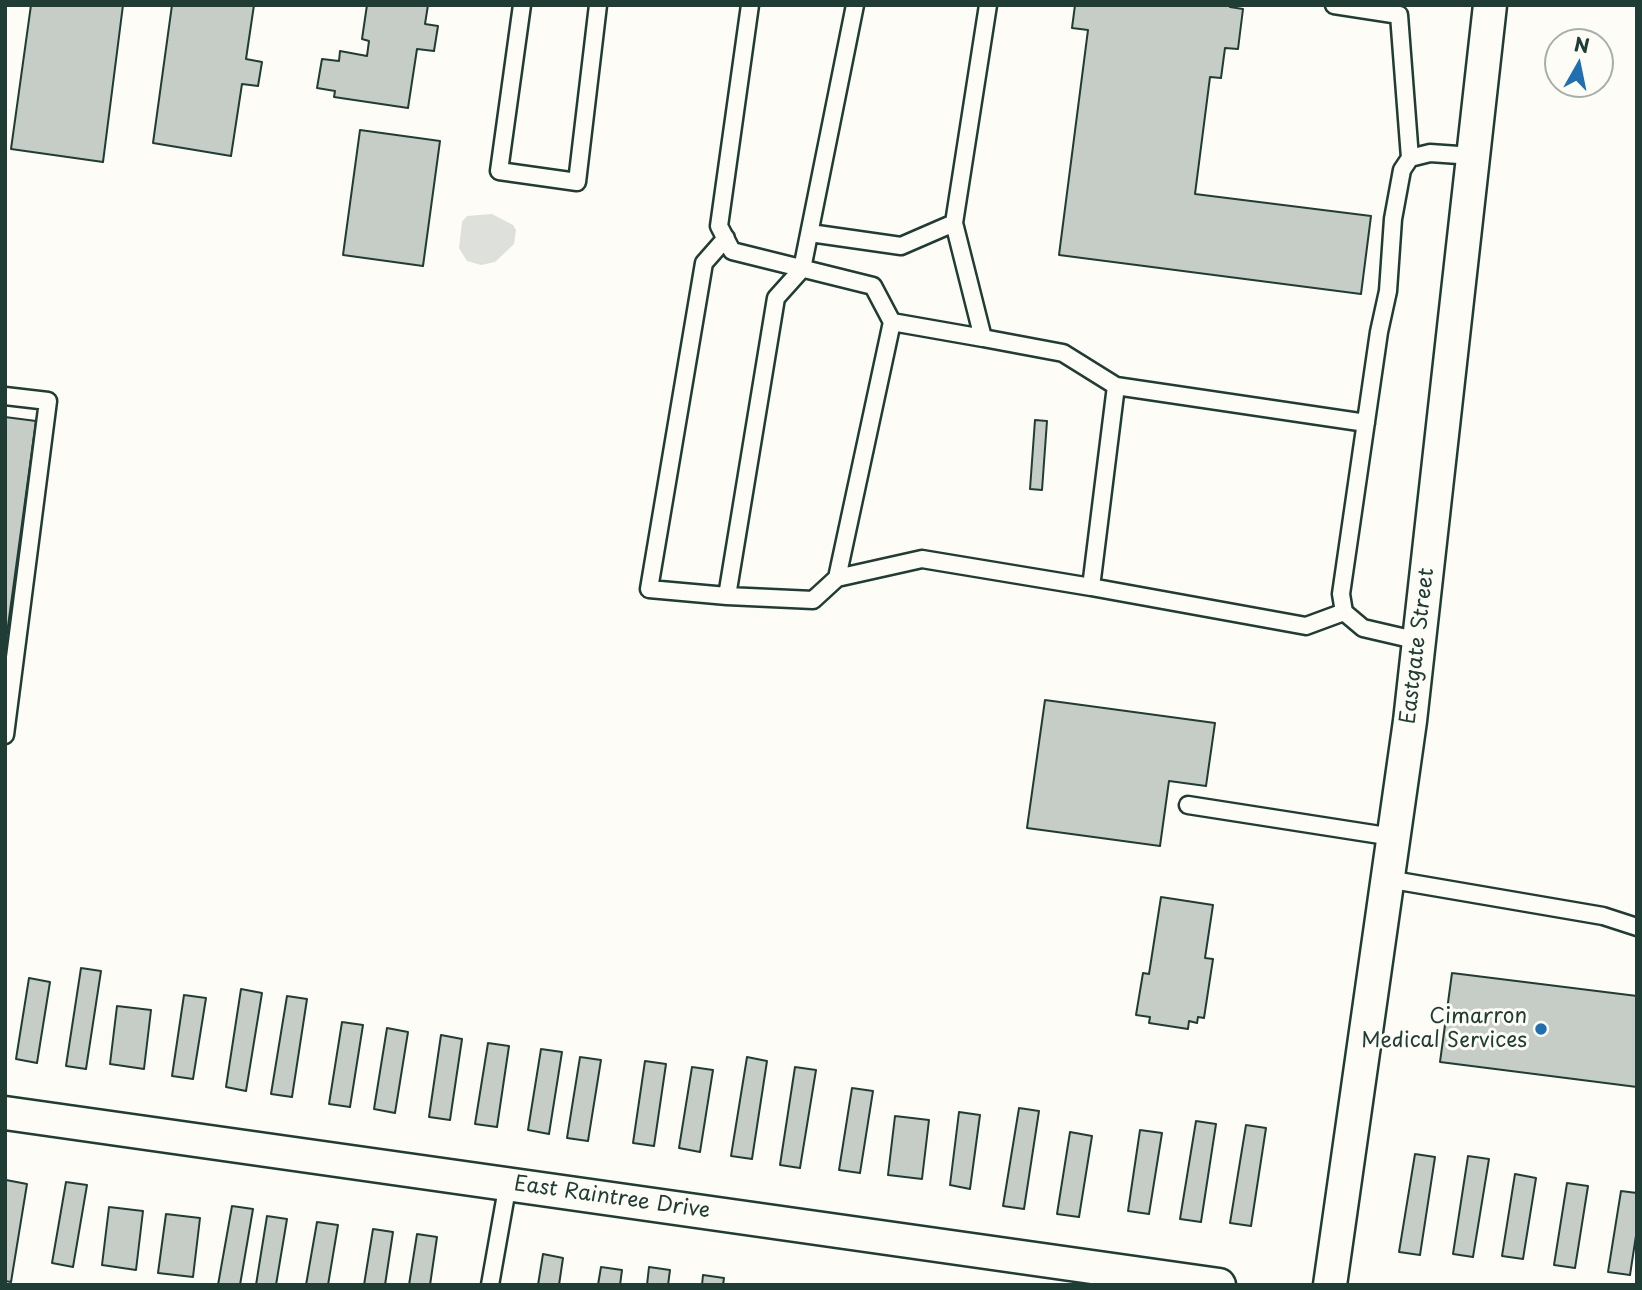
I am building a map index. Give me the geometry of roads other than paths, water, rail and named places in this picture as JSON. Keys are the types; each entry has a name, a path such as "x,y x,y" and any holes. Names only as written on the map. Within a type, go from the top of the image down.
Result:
{"street":[{"name":"Eastgate Street","path":"1330,1285 1419,640 1490,5"},
{"name":"East Raintree Drive","path":"5,1113 1219,1285"}],"lane":[{"path":"522,5 499,171 577,182 598,5"},
{"path":"750,5 719,226 732,251 873,286 892,322 837,578"},
{"path":"727,596 776,298 802,269 855,5"},
{"path":"983,338 954,223 988,5"},
{"path":"1334,5 1399,15 1410,158 1402,170 1393,219 1388,290 1341,594 1344,612 1363,628 1419,640"},
{"path":"1410,158 1430,153 1473,156"},
{"path":"810,233 901,246 954,223"},
{"path":"726,238 704,263 649,589 813,600 837,578 922,559 1306,626 1344,612"},
{"path":"892,322 1063,353 1116,386 1366,423"},
{"path":"1091,587 1116,386"},
{"path":"5,396 48,401 5,735"},
{"path":"1188,805 1393,837"},
{"path":"1387,879 1603,916 1637,928"},
{"path":"490,1285 508,1183"}],"place":[{"name":"Cimarron Medical Services","path":"1541,1029"}]}
